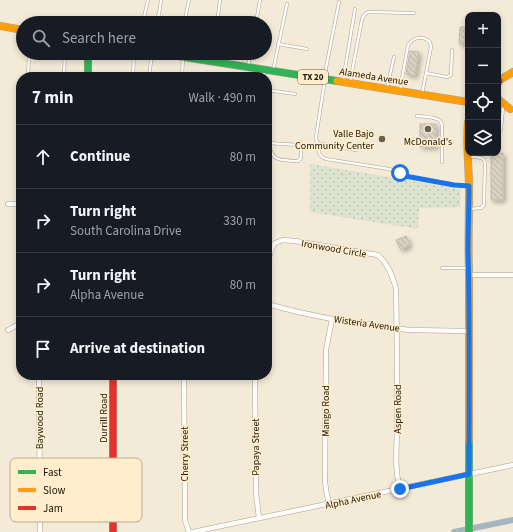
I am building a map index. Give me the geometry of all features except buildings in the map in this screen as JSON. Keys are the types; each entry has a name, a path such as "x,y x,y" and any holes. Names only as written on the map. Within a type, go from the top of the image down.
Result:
{"street":[{"path":"0,26 16,29"},
{"path":"88,60 88,72"},
{"name":"Alameda Avenue","path":"223,60 248,66 262,72"},
{"name":"Alameda Avenue","path":"268,72 272,71 347,82 465,101"},
{"path":"501,80 513,72"},
{"path":"468,156 469,532"},
{"path":"8,204 16,204"},
{"name":"Ironwood Circle","path":"272,247 273,244 283,240 378,255 394,279 396,289 397,328"},
{"path":"469,272 513,275"},
{"name":"Wisteria Avenue","path":"272,305 298,312 397,328 468,331"},
{"name":"Mango Road","path":"329,504 325,482 326,350 332,318"},
{"path":"8,330 16,326"},
{"name":"Aspen Road","path":"397,328 396,463 400,489"},
{"name":"Baywood Road","path":"39,380 40,458"},
{"name":"Durrill Road","path":"113,380 113,458"},
{"name":"Cherry Street","path":"184,380 185,520 189,532"},
{"name":"Papaya Street","path":"255,380 256,492 259,518"},
{"name":"Alpha Avenue","path":"193,532 513,465"},
{"name":"Baywood Road","path":"40,522 40,532"}],"lane":[{"path":"144,16 148,0"},
{"path":"158,16 161,0"},
{"path":"186,16 189,0"},
{"path":"218,16 220,0"},
{"path":"257,16 260,0"},
{"path":"339,2 324,79 316,137 319,153 326,159 389,169 405,176 454,185 469,186"},
{"path":"272,71 287,4"},
{"path":"347,82 355,9"},
{"path":"347,82 363,16 368,12 414,13"},
{"path":"400,90 408,45 412,40 424,38 430,42 431,47 422,94"},
{"path":"278,44 307,48"},
{"path":"426,73 449,77 451,75 452,50"},
{"path":"387,88 394,57"},
{"path":"28,72 29,60"},
{"path":"64,72 65,60"},
{"path":"133,72 134,60"},
{"path":"150,72 151,60"},
{"path":"180,60 181,72"},
{"path":"248,66 249,60"},
{"path":"272,91 295,94"},
{"path":"501,129 506,108"},
{"path":"417,116 434,118 441,122 442,162"},
{"path":"272,143 298,145 301,148 301,158 298,161 277,159 273,156 272,153"},
{"path":"316,143 356,150"},
{"path":"468,156 482,158 485,164 484,206 481,208 469,209"},
{"path":"442,268 469,272"}],"green space":[{"path":"310,164 461,189 460,207 419,208 418,229 310,212"}],"waterway":[{"path":"454,532 513,520"}],"traffic: fast":[{"path":"88,60 88,72"},
{"path":"203,60 337,81"},
{"path":"469,441 469,532"}],"traffic: slow":[{"path":"0,26 16,29"},
{"path":"501,79 513,72"},
{"path":"337,81 465,102"},
{"path":"501,102 510,109"},
{"path":"467,156 469,189 469,441"}],"traffic: jam":[{"path":"113,380 113,458"},
{"path":"113,522 113,532"}],"place":[{"name":"McDonald's","path":"428,129"},
{"name":"Valle Bajo Community Center","path":"382,139"}],"route":[{"path":"400,173 405,176 454,185 469,186 469,474 400,489"}]}
